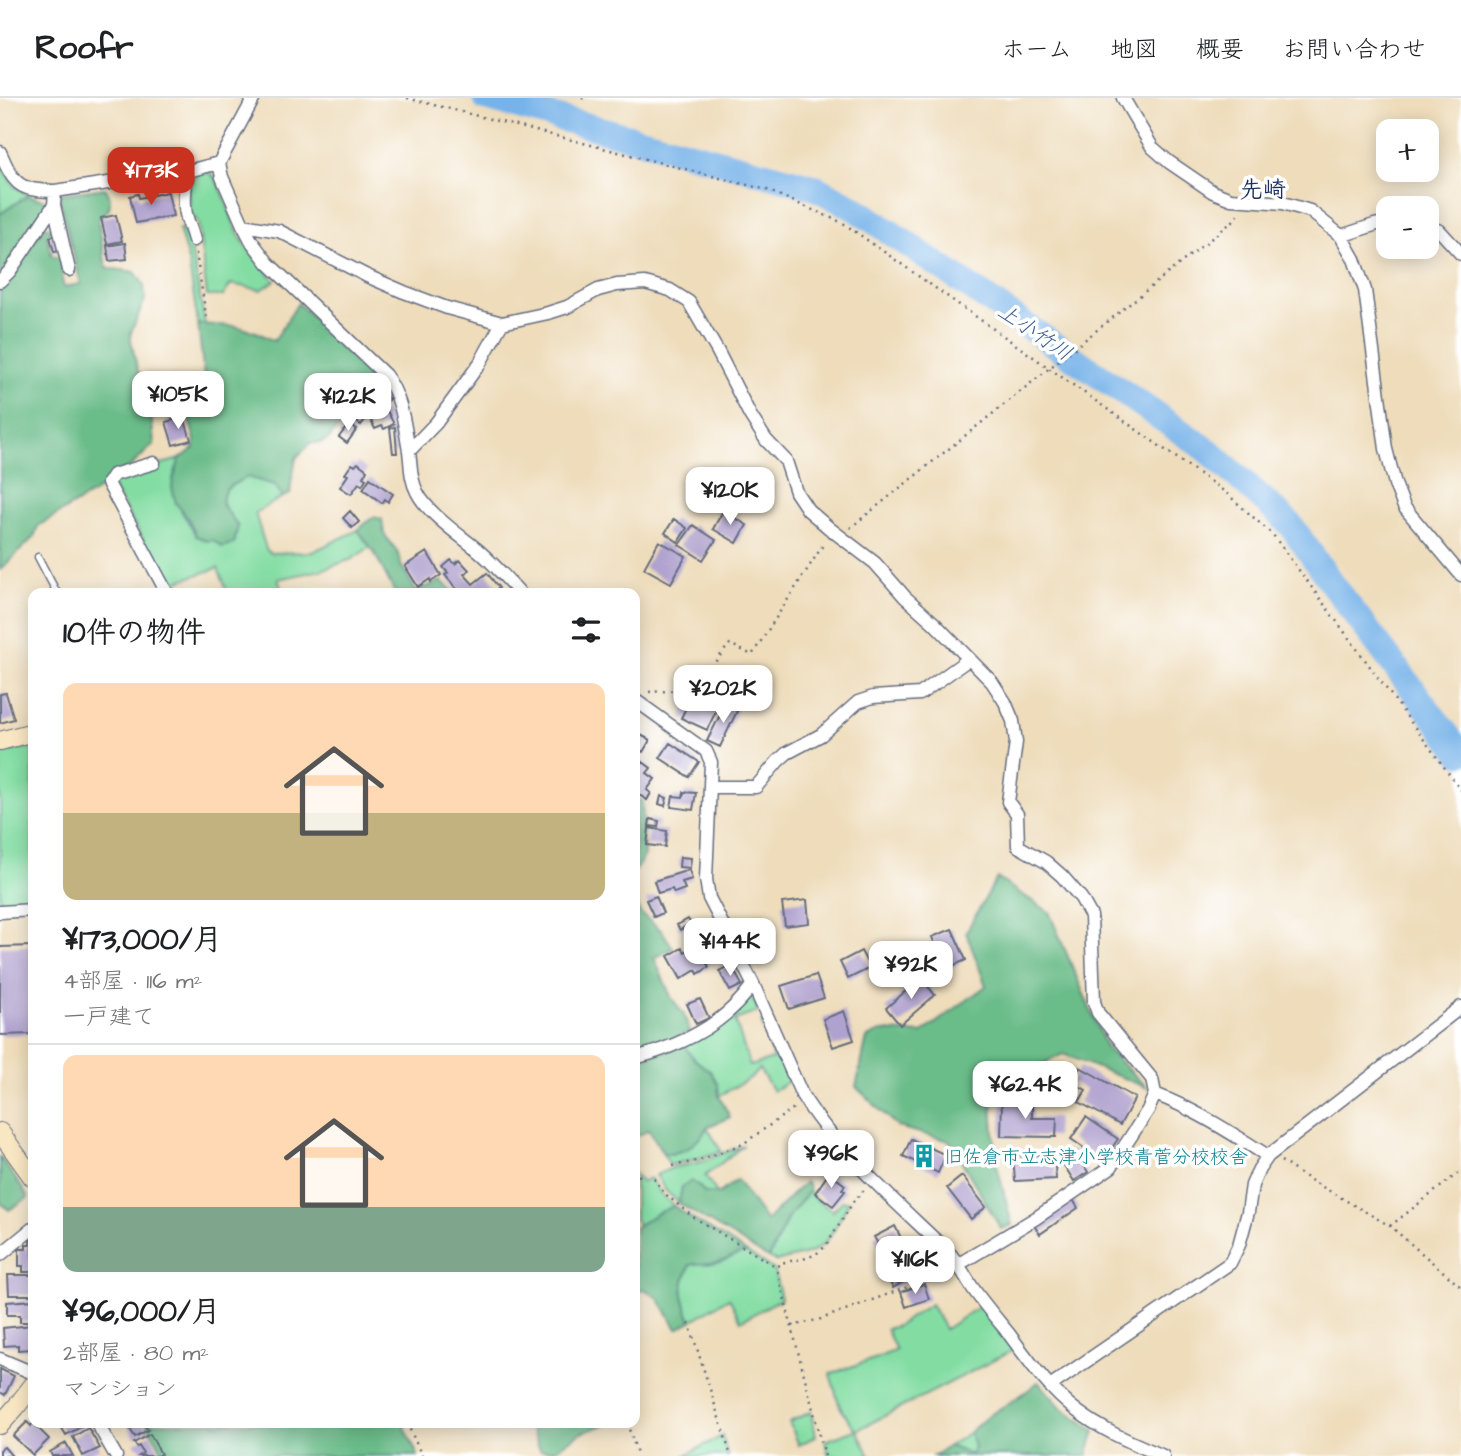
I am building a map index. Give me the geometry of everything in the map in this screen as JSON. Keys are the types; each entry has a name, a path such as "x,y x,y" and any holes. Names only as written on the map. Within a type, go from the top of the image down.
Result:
{"street":[{"path":"254,98 219,163 222,177 252,242 268,263 385,375 398,398 412,478 419,497 497,567 516,588"},
{"path":"1123,98 1152,147 1168,162 1213,192 1231,199 1283,203 1310,212 1341,236 1354,258 1365,290 1386,449 1395,484 1404,507 1461,575"},
{"path":"0,152 14,180 33,191 55,191 188,171 219,163"},
{"path":"188,171 185,186 187,219 194,240"},
{"path":"55,191 54,205 69,270"},
{"path":"0,281 10,271 54,205"},
{"path":"243,225 279,231 404,292 447,308 502,323 567,307 598,290 617,285 645,283 670,290 689,302 750,415 766,440 786,461 796,492 808,510 875,563 905,597 992,682 1006,702 1013,721 1016,742 1008,802 1017,814 1018,846 1046,862 1062,876 1081,898 1091,916 1094,1002 1098,1013 1152,1079 1155,1094 1148,1110 1111,1167 960,1266"},
{"path":"1341,236 1376,225"},
{"path":"1439,231 1461,254"},
{"path":"409,451 436,424 481,363 502,323"},
{"path":"153,463 113,475 108,483 164,588"},
{"path":"710,787 756,787 787,753 821,735 858,702 873,697 920,694 969,659"},
{"path":"640,704 706,751 711,762 707,892 806,1100 834,1138 960,1266 972,1287 1050,1386 1075,1410 1098,1425 1164,1456"},
{"path":"0,740 28,734"},
{"path":"0,912 28,910"},
{"path":"640,1056 678,1044 709,1026 729,1012 753,984"},
{"path":"1050,1386 1230,1263 1240,1245 1252,1185 1259,1169 1270,1155 1461,1007"},
{"path":"1155,1094 1182,1105 1270,1155"},
{"path":"0,1132 28,1171"},
{"path":"0,1255 28,1232"},
{"path":"0,1359 28,1371"},
{"path":"0,1425 28,1391"},
{"path":"100,1428 116,1456"}],"lane":[{"path":"38,557 54,588"}],"path":[{"path":"407,98 767,190 843,223 1225,492 1273,535 1461,790"},
{"path":"648,692 688,687 702,676 730,643 752,655 836,533 1050,368 1233,221 1246,201"},
{"path":"194,240 208,322"},
{"path":"673,1166 700,1160 743,1144 806,1100"},
{"path":"1270,1155 1390,1226 1461,1287"},
{"path":"1390,1226 1461,1171"},
{"path":"654,1178 664,1193 693,1217 777,1267 825,1456"},
{"path":"777,1267 780,1263 807,1258 826,1246 853,1202 874,1180"},
{"path":"791,1326 821,1319 960,1266"},
{"path":"689,1323 731,1456"},
{"path":"409,1428 422,1456"},
{"path":"629,1428 638,1456"}],"green space":[{"path":"0,163 13,185 28,195 0,214"},
{"path":"202,172 209,172 214,178 239,235 275,281 261,290 231,284 223,296 207,296 198,222 191,214 189,185"},
{"path":"105,188 110,198 109,209 98,219 106,268 135,272 144,285 145,299 130,335 137,368 150,404 154,444 105,486 38,526 34,537 0,570 0,286 46,226 54,230 47,236 52,256 61,258 63,287 81,284 59,197 61,194"},
{"path":"28,195 49,202 0,276 0,214"},
{"path":"179,229 183,229 190,243 205,324 198,324 189,264"},
{"path":"298,303 375,377 329,439 310,443 296,458 290,494 283,497 275,485 247,477 226,489 222,504 238,526 234,543 222,547 213,540 207,541 196,536 189,520 176,503 172,488 180,459 194,448 195,440 186,408 205,386 198,324 235,326 274,341"},
{"path":"180,459 173,478 173,487 181,509 196,536 228,513 222,499 225,490 247,477 275,485 283,497 255,513 266,549 270,553 312,552 358,530 370,547 352,559 321,570 278,579 281,588 226,588 218,568 169,584 111,484 115,477"},
{"path":"373,517 382,519 384,534 397,551 401,565 414,588 392,588 374,552 358,530"},
{"path":"441,581 449,588 424,588"},
{"path":"28,747 28,904 0,907 0,754"},
{"path":"640,800 642,800 644,856 640,863"},
{"path":"997,878 1049,912 1107,1049 1148,1088 1063,1054 991,1088 996,1161 1012,1225 1001,1229 950,1141 898,1127 856,1087 867,1038 883,1031 922,1033 986,986 966,932"},
{"path":"640,913 662,931 673,948 654,958 690,1032 640,1054"},
{"path":"752,994 758,1012 735,1020 750,1066 773,1059 761,1021 789,1081 773,1091 759,1069 752,1077 719,1096 714,1077 683,1044"},
{"path":"683,1044 694,1059 711,1072 730,1117 707,1127 701,1137 687,1149 671,1154 663,1153 649,1130 640,1134 640,1059"},
{"path":"707,1127 721,1151 670,1165 663,1153 672,1154 701,1137"},
{"path":"744,1145 705,1176 718,1194 705,1193 698,1185 682,1187 679,1203 666,1191 656,1175 672,1168 701,1162"},
{"path":"0,1157 28,1198 9,1210 0,1202"},
{"path":"650,1178 674,1206 640,1224 640,1181"},
{"path":"737,1180 766,1221 805,1182 808,1185 809,1191 787,1219 769,1258 679,1203 682,1187 691,1181 705,1193 718,1194"},
{"path":"809,1191 814,1198 833,1211 842,1201 849,1202 830,1236 820,1247 805,1255 777,1262 769,1258 787,1219"},
{"path":"674,1206 747,1253 716,1263 690,1265 683,1293 691,1321 677,1329 658,1298 644,1289 640,1291 640,1224"},
{"path":"739,1253 747,1253 774,1270 781,1299 741,1321 729,1298 691,1321 683,1293 690,1265 716,1263"},
{"path":"931,1304 945,1329 980,1306 1014,1350 857,1430 870,1456 829,1456 825,1441 856,1430 840,1407 830,1374 896,1350 886,1329 897,1326"},
{"path":"1038,1382 1061,1407 1095,1431 1088,1456 933,1456 949,1446 971,1455 974,1447 970,1432"},
{"path":"811,1412 816,1436 799,1445 789,1422"},
{"path":"149,1428 405,1428 418,1456 166,1456"},
{"path":"531,1428 596,1428 581,1433 554,1450 540,1450"},
{"path":"970,1432 974,1447 971,1455 949,1446"},
{"path":"722,1436 728,1456 684,1456"}],"building":[{"path":"168,192 173,216 136,223 130,196 138,194 139,198"},
{"path":"116,215 122,241 107,244 101,218"},
{"path":"56,235 59,251 54,252 50,237"},
{"path":"125,243 127,259 109,261 107,246"},
{"path":"372,386 389,399 378,412 374,408 361,425 349,416"},
{"path":"387,411 394,424 384,429 382,426 375,429 370,419"},
{"path":"184,417 191,440 173,445 166,422"},
{"path":"349,424 357,429 347,443 339,437"},
{"path":"395,427 397,453 393,453 390,428"},
{"path":"358,463 367,470 363,477 366,479 362,485 359,483 351,494 340,487 352,464 355,466"},
{"path":"370,478 393,494 388,502 385,499 382,503 363,489"},
{"path":"350,511 359,522 352,528 343,518"},
{"path":"723,511 747,525 737,543 713,529"},
{"path":"674,519 687,528 678,542 665,533"},
{"path":"693,525 716,540 703,560 679,545"},
{"path":"659,541 686,556 671,583 644,568"},
{"path":"427,552 441,575 418,587 405,566"},
{"path":"451,560 455,564 460,560 469,570 464,574 473,584 487,573 499,588 456,588 445,575 448,573 443,567"},
{"path":"6,693 14,719 0,723 0,694"},
{"path":"691,697 717,709 707,730 681,718"},
{"path":"726,703 738,709 720,747 707,741"},
{"path":"640,735 650,740 643,752 640,750"},
{"path":"670,743 699,762 689,777 660,758"},
{"path":"643,762 651,768 647,773 655,779 647,790 651,793 647,800 640,795 640,766"},
{"path":"684,792 696,793 693,810 671,807 673,796 683,797"},
{"path":"661,796 667,798 665,806 659,804"},
{"path":"650,819 659,821 658,827 649,826"},
{"path":"649,828 667,831 665,847 647,845"},
{"path":"680,857 691,858 690,868 679,867"},
{"path":"689,870 692,879 682,882 685,889 674,893 672,889 658,893 654,881"},
{"path":"656,896 663,913 654,917 646,900"},
{"path":"807,900 809,923 785,926 782,903"},
{"path":"688,919 691,924 680,930 677,925"},
{"path":"952,929 966,960 946,969 932,937"},
{"path":"705,941 715,960 698,974 696,970 681,979 668,956 682,948 685,952"},
{"path":"28,946 28,1034 0,1035 0,947"},
{"path":"861,951 870,968 848,979 840,962"},
{"path":"731,965 742,985 730,991 719,971"},
{"path":"816,975 824,998 789,1009 781,986"},
{"path":"921,978 935,995 900,1025 886,1008"},
{"path":"700,999 709,1018 696,1024 687,1004"},
{"path":"844,1011 854,1040 833,1047 823,1019"},
{"path":"1060,1065 1072,1084 1047,1099 1036,1079"},
{"path":"1080,1067 1135,1098 1120,1125 1079,1102 1086,1090 1072,1082"},
{"path":"1025,1077 1031,1091 1014,1097 1009,1083"},
{"path":"1002,1101 1032,1101 1032,1118 1057,1118 1056,1137 1001,1136"},
{"path":"1086,1117 1118,1139 1103,1161 1071,1139"},
{"name":"旧佐倉市立志津小学校青菅分校校舎","path":"911,1139 946,1155 938,1173 903,1156"},
{"path":"1074,1150 1088,1172 1074,1181 1060,1159"},
{"path":"1054,1153 1056,1179 1015,1181 1013,1156"},
{"path":"829,1173 845,1185 842,1189 845,1191 833,1206 815,1193"},
{"path":"962,1176 986,1207 971,1219 947,1188"},
{"path":"1072,1198 1078,1208 1040,1234 1033,1224"},
{"path":"895,1226 902,1240 898,1242 900,1246 884,1254 874,1237"},
{"path":"26,1245 28,1272 23,1272 23,1266 19,1266 19,1249 26,1249"},
{"path":"920,1248 934,1264 925,1272 911,1256"},
{"path":"908,1255 916,1268 910,1272 913,1276 893,1288 883,1270"},
{"path":"8,1275 28,1275 28,1295 9,1295"},
{"path":"924,1284 929,1299 906,1307 901,1292"},
{"path":"28,1300 28,1322 20,1322 20,1315 7,1315 7,1302"},
{"path":"28,1325 28,1349 18,1350 18,1345 4,1346 3,1328"},
{"path":"0,1369 14,1376 5,1395 0,1392"},
{"path":"27,1422 28,1428 38,1428 49,1439 33,1455 13,1436"},
{"path":"62,1428 79,1428 66,1435"},
{"path":"88,1428 100,1448 83,1456 73,1437"},
{"path":"129,1428 148,1430 135,1437"},
{"path":"150,1434 161,1454 139,1456 143,1453 134,1443"},
{"path":"66,1443 73,1456 52,1456 50,1452"},
{"path":"4,1447 12,1456 0,1456 0,1450"}],"waterway":[{"name":"上小竹川","path":"485,98 814,187 856,209 1209,451 1290,524 1461,753"}],"place":[{"name":"旧佐倉市立志津小学校青菅分校校舎","path":"924,1156"}],"district":[{"name":"先崎","path":"1263,189"}]}
